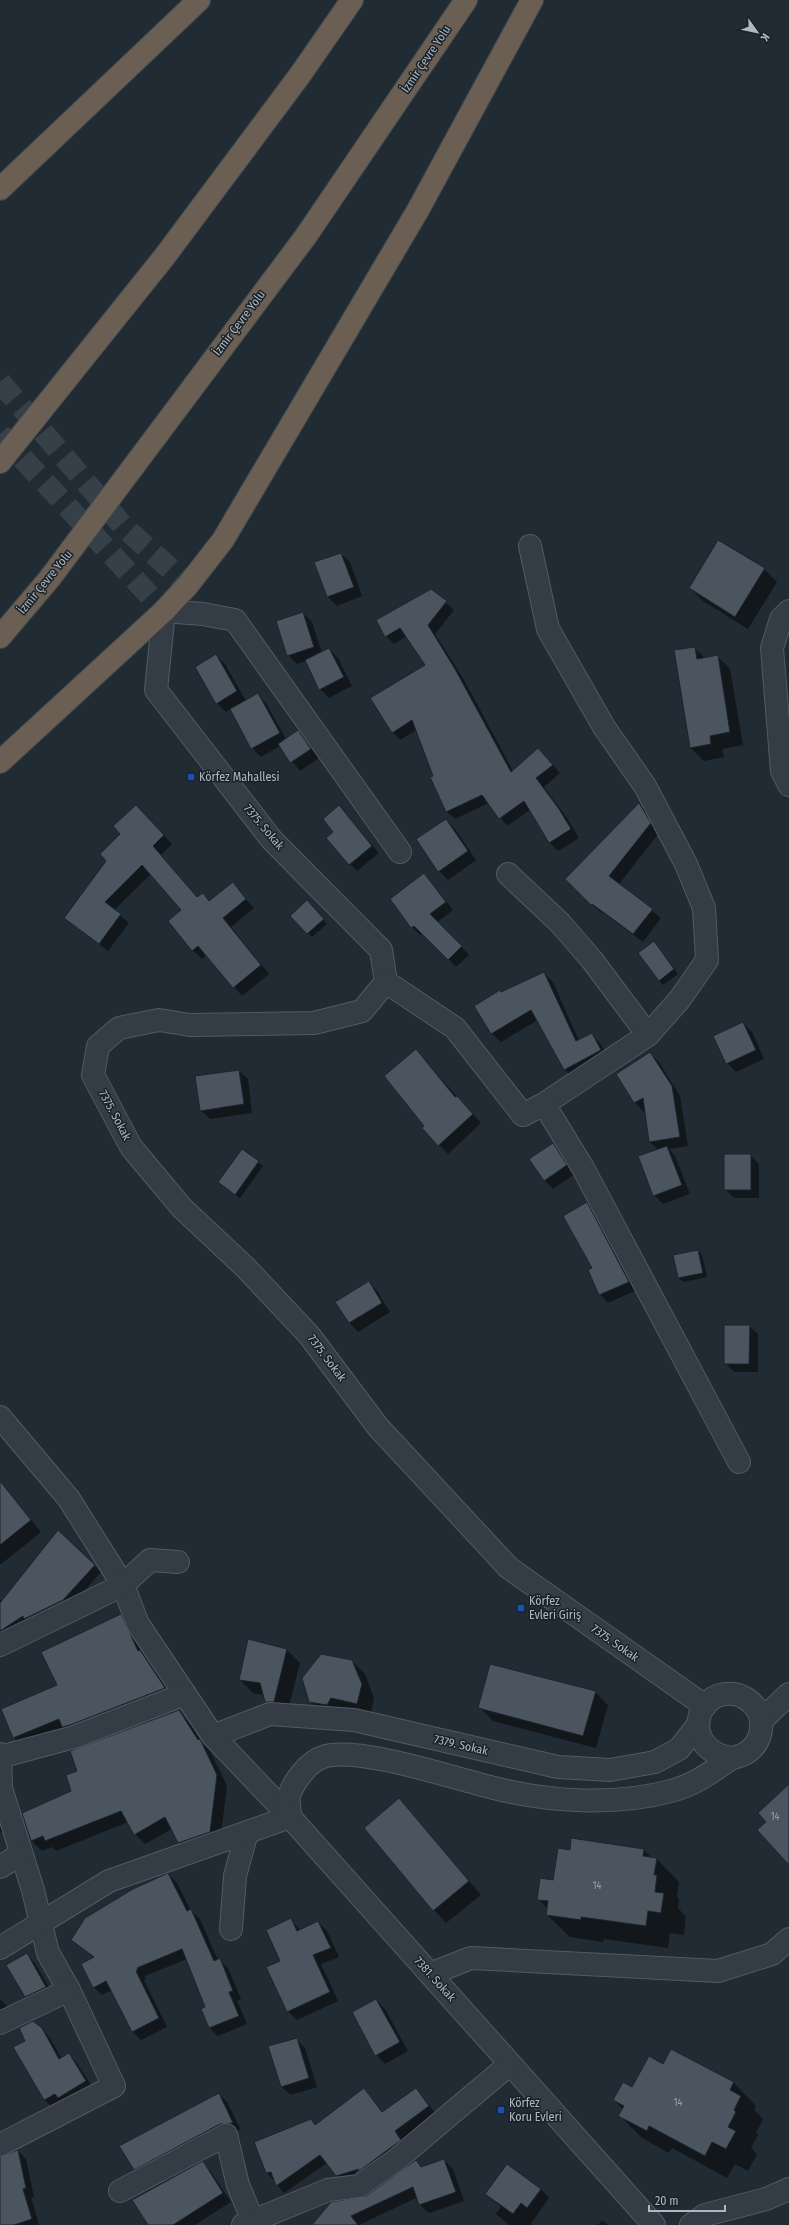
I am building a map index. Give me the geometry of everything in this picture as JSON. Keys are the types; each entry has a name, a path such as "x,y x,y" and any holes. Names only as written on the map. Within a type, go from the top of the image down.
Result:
{"highway":[{"path":"0,189 199,0"},
{"path":"0,462 165,256 300,75 352,0"},
{"name":"İzmir Çevre Yolu","path":"0,637 50,578 306,236 466,0"},
{"path":"0,762 164,611 188,585 223,540 418,210 532,0"}],"street":[{"path":"386,982 455,1028 524,1115 544,1104 648,1035 680,999 707,960 704,908 686,864 645,786 604,727 548,629 530,546"},
{"path":"164,611 203,614 235,620 400,852"},
{"name":"7375. Sokak","path":"164,611 156,690 272,840 381,950 386,982 362,1011 314,1023 190,1025 159,1020 119,1028 98,1046 93,1075 131,1147 177,1202 246,1268 309,1334 378,1427 509,1568 701,1715"},
{"path":"789,611 781,619 772,648 782,771 789,785"},
{"path":"508,874 570,933 648,1035"},
{"path":"544,1104 583,1168 739,1462"},
{"name":"7381. Sokak","path":"0,1417 69,1499 123,1585 138,1624 213,1736 290,1817 654,2225"},
{"path":"0,1645 123,1585 150,1560 178,1562"},
{"path":"0,2145 114,2086 69,1990 48,1953 33,1890 1,1788 0,1756 74,1737 185,1694"},
{"name":"7379. Sokak","path":"213,1736 270,1714 354,1720 558,1767 610,1770 656,1762 680,1749 701,1715 722,1695 733,1694 752,1703 758,1711 761,1721"},
{"path":"0,1948 109,1881 290,1817 289,1797 296,1782 307,1768 322,1757 346,1754 375,1758 510,1792 566,1801 620,1799 670,1791 702,1780 732,1758 751,1750 758,1741 761,1732 761,1721 789,1694"},
{"path":"701,1715 699,1736 704,1745 712,1753 732,1758"},
{"path":"230,1929 235,1876 247,1832"},
{"path":"0,1868 21,1854"},
{"path":"430,1974 471,1958 718,1971 772,1954 789,1939"},
{"path":"0,2023 69,1990"},
{"path":"120,2191 226,2135 248,2223 328,2190 359,2186 396,2160 510,2064"},
{"path":"691,2225 705,2216 766,2199 789,2189"}],"building":[{"path":"718,540 765,568 735,617 689,588"},
{"path":"341,553 354,587 327,597 314,562"},
{"path":"431,589 447,601 428,625 455,669 511,772 538,748 553,765 536,778 559,809 571,829 549,843 524,801 499,819 482,795 446,812 430,777 433,776 412,720 392,733 370,698 425,665 400,628 385,637 376,620"},
{"path":"303,612 314,647 287,656 276,621"},
{"path":"695,647 697,659 718,655 730,732 710,736 711,744 690,748 674,650"},
{"path":"329,648 344,677 319,690 305,660"},
{"path":"216,654 237,691 216,704 195,667"},
{"path":"258,693 280,733 251,749 230,709"},
{"path":"298,730 311,749 290,763 278,744"},
{"path":"639,803 651,823 609,876 653,909 633,934 592,904 591,905 565,879"},
{"path":"136,805 164,835 153,846 197,897 203,893 209,901 233,882 246,899 223,918 261,965 233,988 198,946 192,951 168,921 181,910 142,865 105,902 121,914 99,944 64,918 106,861 100,854 120,834 113,826"},
{"path":"339,805 372,846 349,865 326,838 333,832 323,819"},
{"path":"446,819 468,851 438,872 416,839"},
{"path":"424,873 446,902 430,914 462,946 448,960 414,926 411,928 390,899"},
{"path":"307,900 324,919 307,934 290,916"},
{"path":"654,941 674,969 659,981 638,953"},
{"path":"544,972 576,1041 592,1033 601,1050 564,1070 531,1010 491,1034 474,1006 500,990 501,992"},
{"path":"743,1022 756,1050 726,1064 713,1036"},
{"path":"416,1049 455,1097 457,1096 473,1114 438,1146 422,1128 424,1126 384,1076"},
{"path":"650,1052 672,1086 680,1137 649,1142 643,1098 634,1103 616,1074"},
{"path":"239,1070 244,1104 200,1111 195,1076"},
{"path":"553,1143 567,1165 544,1181 529,1159"},
{"path":"667,1146 682,1185 653,1196 638,1156"},
{"path":"242,1149 259,1161 235,1195 218,1182"},
{"path":"724,1154 751,1154 751,1190 724,1190"},
{"path":"587,1202 629,1282 599,1295 588,1270 592,1268 563,1216"},
{"path":"698,1250 703,1273 678,1278 673,1255"},
{"path":"369,1281 382,1303 349,1323 335,1302"},
{"path":"724,1325 750,1325 749,1364 724,1364"},
{"path":"0,1481 31,1520 0,1545"},
{"path":"58,1530 95,1565 63,1600 24,1619 23,1616 0,1631 0,1603"},
{"path":"121,1614 138,1651 140,1650 165,1688 70,1725 62,1727 59,1719 13,1738 1,1709 57,1685 41,1652"},
{"path":"248,1639 287,1649 274,1702 265,1702 260,1683 239,1680"},
{"path":"321,1654 352,1660 362,1684 357,1704 331,1698 327,1705 309,1702 302,1678"},
{"path":"490,1664 596,1691 583,1736 478,1708"},
{"path":"179,1710 198,1740 200,1739 217,1775 210,1832 178,1843 165,1817 134,1835 121,1811 45,1841 43,1836 31,1841 22,1813 71,1791 66,1775 77,1771 70,1751"},
{"path":"789,1784 789,1865 757,1830 766,1822 758,1813"},
{"path":"399,1798 469,1881 433,1911 364,1828"},
{"path":"571,1838 644,1849 643,1856 657,1858 654,1875 657,1875 655,1892 664,1893 661,1913 648,1911 646,1926 581,1917 581,1920 546,1915 548,1901 537,1900 540,1878 553,1880 558,1848 570,1850"},
{"path":"168,1873 187,1911 191,1909 214,1961 220,1958 233,1991 229,1992 239,2016 209,2028 201,2009 205,2007 182,1949 137,1968 138,1970 136,1971 159,2018 132,2032 106,1981 93,1988 81,1964 94,1957 71,1940 85,1918 133,1889"},
{"path":"291,1918 297,1931 318,1921 331,1948 313,1955 330,1992 287,2012 266,1967 280,1961 266,1930"},
{"path":"27,1953 46,1987 25,1997 6,1965"},
{"path":"376,1999 400,2042 375,2056 352,2012"},
{"path":"33,2021 42,2028 59,2059 69,2053 86,2081 58,2098 55,2094 44,2100 13,2047 25,2041 19,2028"},
{"path":"297,2038 309,2078 281,2087 268,2046"},
{"path":"671,2049 734,2082 730,2090 741,2096 734,2110 736,2112 728,2127 736,2131 726,2149 712,2142 705,2156 649,2126 647,2131 618,2116 624,2106 613,2100 623,2082 632,2087 649,2056 663,2064"},
{"path":"364,2088 382,2112 416,2088 429,2106 395,2131 401,2140 355,2174 359,2169 336,2176 320,2155 276,2186 271,2172 266,2173 254,2142 311,2119 315,2125"},
{"path":"219,2093 233,2123 220,2124 134,2170 119,2146"},
{"path":"18,2150 26,2188 23,2189 32,2219 14,2225 0,2225 0,2157"},
{"path":"444,2159 456,2192 419,2205 413,2187 351,2216 358,2225 312,2225 331,2202 366,2196 416,2160 421,2167"},
{"path":"203,2161 223,2193 173,2225 148,2225 132,2200"},
{"path":"507,2164 541,2189 527,2208 521,2203 513,2214 485,2194"}],"tunnel":[{"path":"0,382 124,527 188,585"},
{"path":"0,434 164,611"}],"place":[{"name":"Körfez Mahallesi","path":"191,777"},
{"name":"Körfez Evleri Giriş","path":"521,1608"},
{"name":"Körfez Koru Evleri","path":"501,2110"}]}
